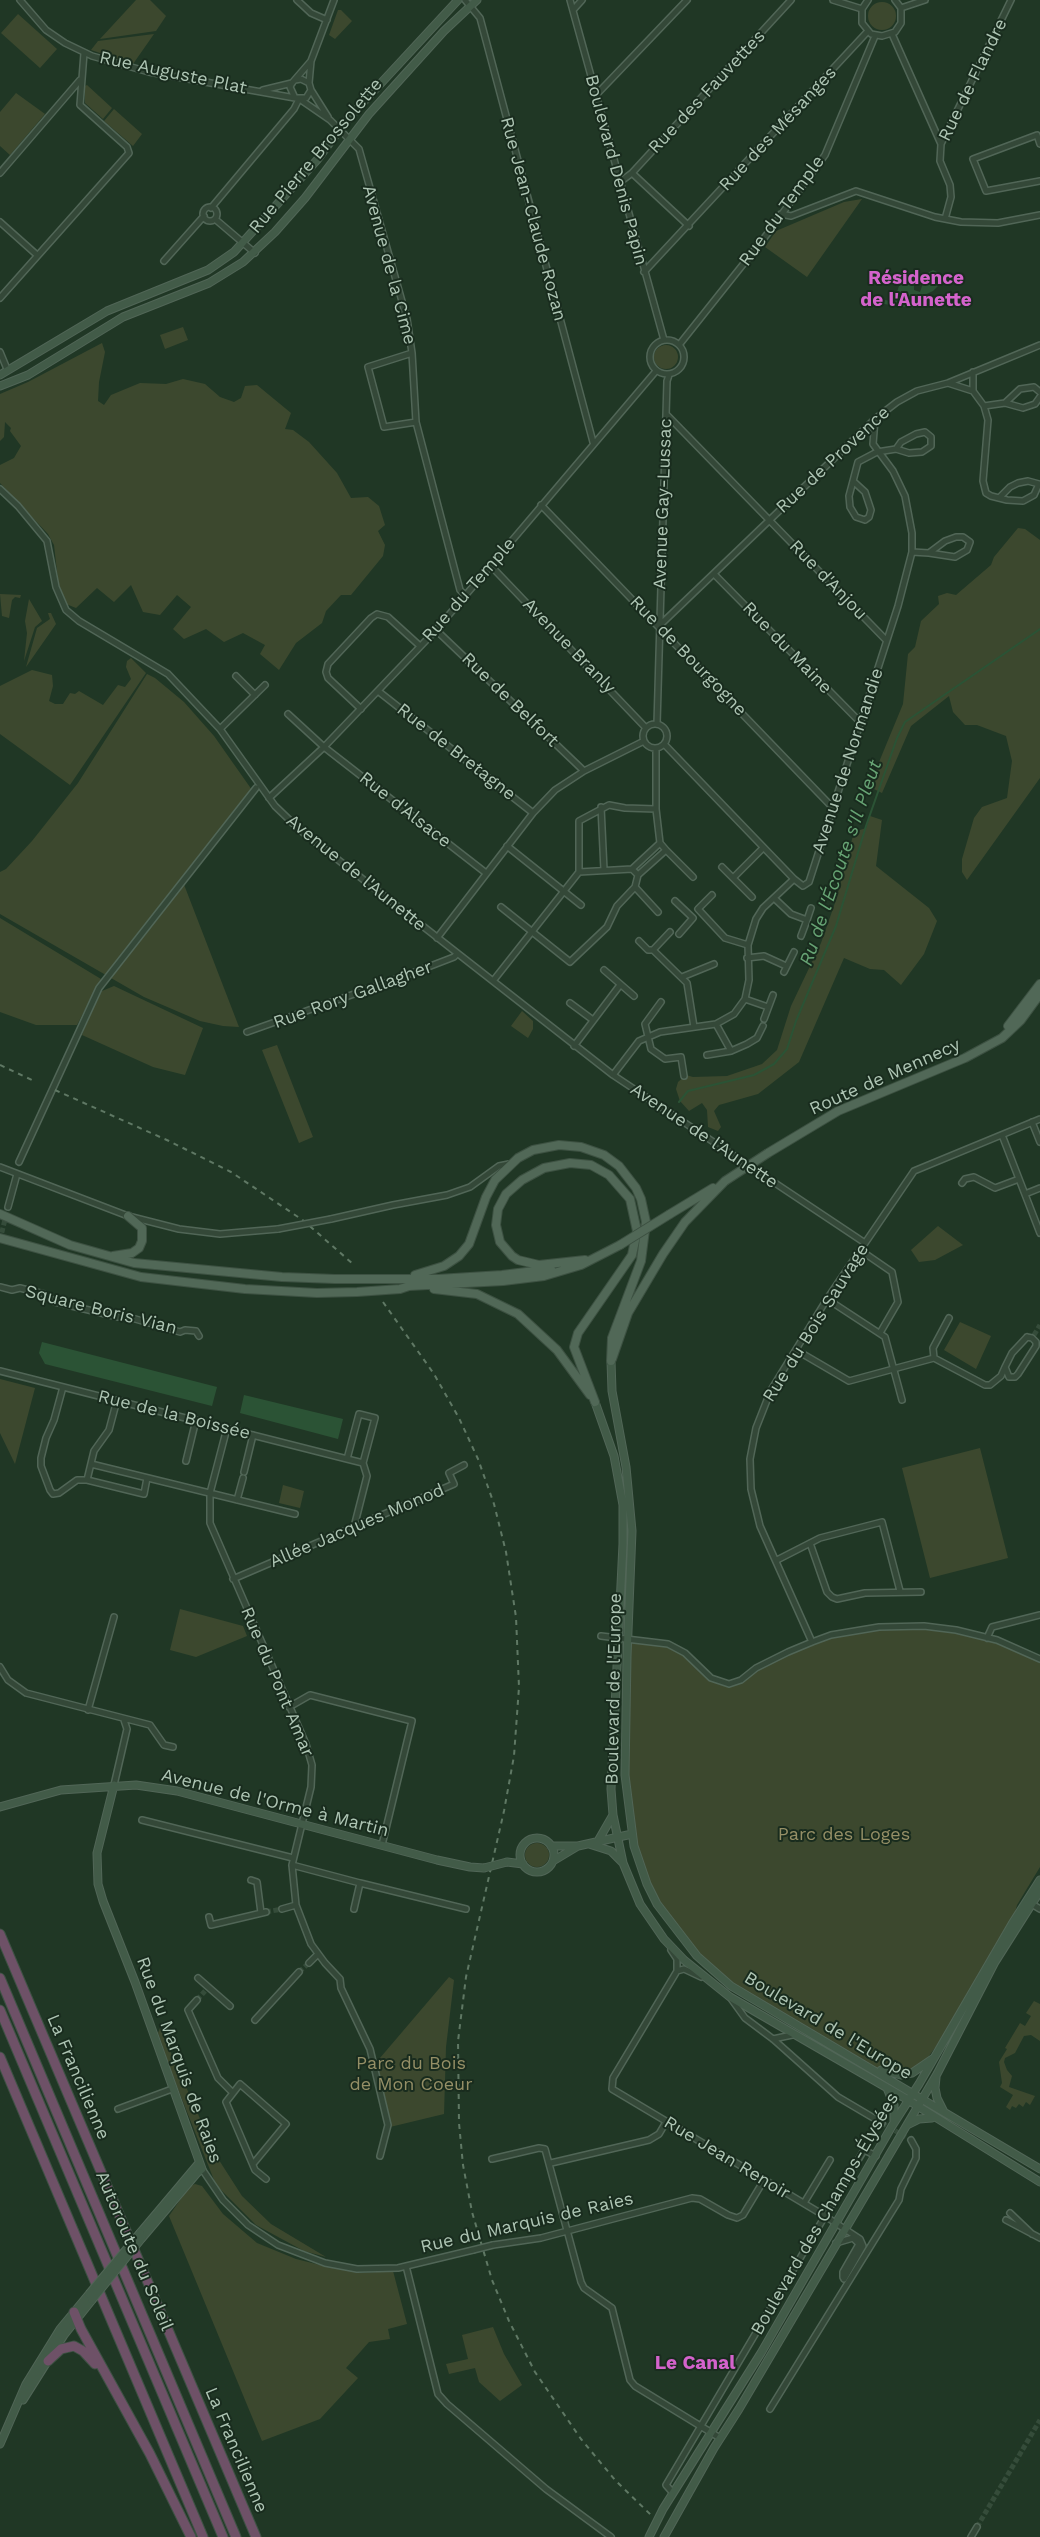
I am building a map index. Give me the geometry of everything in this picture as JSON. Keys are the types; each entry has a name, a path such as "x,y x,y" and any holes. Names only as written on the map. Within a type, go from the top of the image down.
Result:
{"highway":[{"name":"La Francilienne","path":"0,1934 256,2537"},
{"name":"Autoroute du Soleil","path":"0,1978 236,2537"},
{"name":"Autoroute du Soleil","path":"0,2010 223,2537"},
{"path":"0,2057 203,2537"},
{"path":"75,2315 191,2537"},
{"path":"48,2361 64,2348 74,2346 80,2349 89,2357 120,2399"}],"main road":[{"name":"Rue Pierre Brossolette","path":"0,375 7,369 107,311 215,266 244,242 317,160 339,129 458,0"},
{"name":"Rue Pierre Brossolette","path":"0,386 28,375 123,317 224,276 255,253 305,198 369,114 444,31 477,0"},
{"name":"Route de Mennecy","path":"982,1049 1012,1022 1040,984"},
{"name":"Route de Mennecy","path":"725,1181 838,1111 982,1049 1002,1038 1021,1020 1040,994"},
{"path":"402,1277 432,1272 459,1256 469,1244 491,1188 509,1164 533,1150 559,1145 581,1147 604,1155 613,1160 636,1188 644,1208 646,1238 641,1261 612,1338 611,1361"},
{"path":"580,1263 528,1264 512,1256 500,1242 497,1234 496,1217 506,1194 522,1180 553,1165 580,1164 590,1166 609,1175 630,1199 636,1221 637,1231 632,1256 583,1324 575,1341 575,1355 595,1402"},
{"path":"0,1238 141,1278 284,1292 357,1292 400,1289 409,1286 503,1281 544,1276 589,1260 620,1245 725,1181"},
{"path":"611,1361 628,1313 662,1254 685,1222 725,1181"},
{"path":"0,1214 70,1245 134,1263 282,1277 335,1279 402,1277 438,1279 502,1275 580,1263"},
{"path":"104,1256 129,1255 139,1248 143,1232 138,1223 128,1216"},
{"path":"400,1289 410,1291 460,1291 477,1294 501,1304 518,1314 557,1350 595,1402"},
{"name":"Boulevard de l'Europe","path":"611,1361 614,1408 626,1467 632,1518 625,1775 632,1834 639,1864 657,1904 696,1956 731,1986 871,2067 945,2114 1040,2169"},
{"name":"Boulevard de l'Europe","path":"595,1402 614,1456 623,1505 623,1544 611,1788 613,1815 622,1862 640,1904 664,1939 706,1980 730,1997 792,2035 908,2100 1040,2182"},
{"name":"Avenue de l'Orme à Martin","path":"0,1807 46,1792 114,1785 136,1785 177,1791 458,1865 484,1868 507,1862"},
{"name":"Rue du Marquis de Raies","path":"114,1785 97,1853 98,1884 200,2166"},
{"path":"598,1841 613,1815"},
{"path":"507,1862 520,1854 524,1844 533,1839 543,1840 551,1846 578,1846 632,1834"},
{"path":"589,1844 611,1851 622,1862"},
{"path":"551,1846 553,1861"},
{"path":"507,1862 523,1864 537,1872 545,1870 553,1861 578,1846"},
{"path":"520,1854 523,1864"},
{"name":"Boulevard des Champs-Élysées","path":"664,2537 720,2438 937,2074 1040,1880"},
{"name":"Boulevard des Champs-Élysées","path":"649,2537 673,2493 761,2354 892,2126 908,2100 914,2094 1029,1902 1040,1891"},
{"path":"871,2067 901,2075 912,2073 926,2061 934,2058"},
{"path":"937,2074 935,2088 937,2098 945,2114"},
{"path":"887,2088 894,2104 895,2118 892,2126"},
{"path":"907,2125 926,2117 937,2119"},
{"path":"0,2444 26,2384 75,2315 200,2166"},
{"path":"17,2408 75,2315"}],"street":[{"name":"Rue Auguste Plat","path":"20,0 46,30 84,53 149,72 298,99"},
{"path":"296,0 311,13 326,20"},
{"path":"330,120 311,90 309,83 312,61 334,0"},
{"name":"Rue Jean-Claude Rozan","path":"465,0 480,18 593,442"},
{"name":"Boulevard Denis Papin","path":"570,0 664,340"},
{"path":"573,10 582,0"},
{"path":"596,95 686,0"},
{"name":"Rue des Fauvettes","path":"620,182 632,173 792,0"},
{"path":"833,0 862,9"},
{"path":"868,0 862,9 862,23 875,36 892,34 901,23 901,8 895,0"},
{"path":"901,8 926,0"},
{"name":"Rue de Flandre","path":"945,219 951,197 950,185 940,161 940,144 1011,0"},
{"name":"Rue des Mésanges","path":"644,272 689,226 868,31"},
{"path":"892,34 940,144"},
{"name":"Rue du Temple","path":"679,345 825,155 875,36"},
{"path":"0,298 129,150 80,105 80,80 84,53"},
{"path":"312,61 294,81 290,90 298,99 330,120"},
{"path":"294,81 301,79 309,83"},
{"path":"0,173 80,80"},
{"name":"Rue Auguste Plat","path":"258,91 294,81"},
{"path":"298,99 309,96 311,90"},
{"path":"164,261 204,216 205,210 211,208 294,109 298,99"},
{"name":"Avenue de la Cime","path":"330,120 350,138 360,153 407,319 412,354 416,422 460,590 465,595"},
{"path":"1040,144 1036,135 973,159 986,191 1040,181"},
{"path":"632,173 689,226"},
{"path":"781,214 791,216 856,191 945,219 961,222 998,223 1040,215"},
{"path":"211,208 216,211 215,219"},
{"path":"204,216 208,220 215,219 255,253"},
{"path":"0,222 37,254"},
{"path":"664,340 679,345 684,354 683,363 678,371 669,375 656,371 650,361 651,350 664,340"},
{"name":"Rue de Provence","path":"659,626 875,419 897,402 917,391 948,383 1040,345"},
{"path":"0,352 7,369"},
{"path":"412,354 368,367 384,427 416,422"},
{"name":"Rue du Temple","path":"269,798 324,747 436,630 593,442 656,371"},
{"path":"973,372 973,391"},
{"name":"Avenue Gay-Lussac","path":"656,724 669,375"},
{"path":"948,383 973,391 984,406 988,420 983,488 991,496 999,498 1011,501 1028,499 1037,492 1040,484 1028,480 1018,483 1010,487 999,498"},
{"path":"1005,403 1020,389 1034,387 1040,392"},
{"path":"984,406 1005,403 1024,408 1035,404 1040,398"},
{"name":"Rue d'Anjou","path":"667,415 886,640"},
{"path":"875,419 873,444 877,452"},
{"path":"853,481 864,492 870,505 869,517 865,520 860,520 855,516 850,507 849,496 858,462 877,452 896,448 908,453 922,452 931,446 931,437 926,432 916,434 901,442 896,448"},
{"name":"Avenue de Normandie","path":"794,879 803,886 809,882 898,606 912,552 912,533 905,496 893,471 877,452"},
{"name":"Avenue de l'Aunette","path":"0,489 18,506 47,541 56,587 66,610 78,621 168,674 220,729 269,798 300,830 548,1024"},
{"name":"Rue de Bourgogne","path":"541,505 833,808"},
{"path":"912,552 956,557 967,550 969,541 961,536 952,537 929,553"},
{"name":"Avenue Branly","path":"490,566 646,728"},
{"name":"Rue du Maine","path":"714,574 860,722"},
{"path":"361,709 328,678 326,672 328,664 371,618 377,614 388,617 420,646"},
{"name":"Rue de Belfort","path":"436,630 584,771"},
{"path":"236,676 255,695"},
{"path":"220,729 265,685"},
{"name":"Rue de Bretagne","path":"378,691 533,813"},
{"name":"Rue d'Alsace","path":"288,714 324,747 486,873"},
{"path":"656,724 664,727 667,734 664,744 656,748 648,746 644,741 643,735 646,728 656,724"},
{"path":"436,938 533,813 555,790 584,771 644,741"},
{"path":"613,1075 639,1041 660,1032 716,1024 734,1014 745,999 749,980 748,945 756,919 763,908 794,879 664,744"},
{"path":"656,748 656,809 660,843 693,877"},
{"path":"19,1162 99,988 256,788"},
{"path":"493,981 579,872 579,821 612,804 625,808 656,809"},
{"path":"601,808 604,870"},
{"path":"579,872 632,869 660,843"},
{"path":"508,846 581,904"},
{"path":"732,878 763,848"},
{"path":"501,907 570,962 607,927 617,906 635,887 638,875 666,850"},
{"path":"722,867 752,897"},
{"path":"632,869 638,875"},
{"path":"635,887 658,912"},
{"path":"679,934 698,909 712,895"},
{"path":"774,898 790,914 807,920"},
{"path":"675,901 693,918"},
{"path":"801,936 811,908"},
{"path":"698,909 725,938 748,945"},
{"path":"653,950 670,932"},
{"path":"639,941 648,950 653,950 687,983 694,1027"},
{"path":"747,958 764,956 785,969 794,952"},
{"name":"Rue Rory Gallagher","path":"247,1032 454,958 457,954"},
{"path":"682,978 714,964"},
{"path":"604,970 634,996"},
{"path":"574,1046 620,984"},
{"path":"764,1019 773,995"},
{"path":"745,999 768,1007"},
{"path":"661,1002 645,1024 651,1049 665,1059 681,1057 684,1076"},
{"path":"570,1003 593,1020"},
{"name":"Avenue de l’Aunette","path":"548,1024 613,1075 865,1243"},
{"path":"716,1024 731,1051"},
{"path":"707,1055 731,1051 753,1042 763,1026"},
{"name":"Rue du Bois Sauvage","path":"812,1642 777,1560 760,1526 752,1489 750,1458 756,1428 771,1390 828,1299 914,1171 1040,1119"},
{"path":"1032,1122 1040,1142"},
{"path":"1002,1135 1040,1233"},
{"path":"0,1167 128,1216 179,1229 232,1234 278,1229 393,1204 447,1195 470,1186 499,1166 509,1164"},
{"path":"8,1207 17,1174"},
{"path":"962,1183 965,1179 974,1177 995,1188 1019,1179"},
{"path":"1025,1194 1040,1188"},
{"path":"860,1250 892,1272 898,1302 880,1333"},
{"name":"Square Boris Vian","path":"0,1287 12,1290 20,1288 44,1294 55,1302 118,1317 125,1316 180,1332 185,1330 196,1331 199,1336"},
{"path":"828,1299 885,1337 902,1400"},
{"path":"934,1358 933,1348 949,1318"},
{"path":"796,1350 849,1381 934,1358 990,1385 1001,1376 1012,1353 1022,1339 1033,1336 1036,1346 1018,1374 1014,1377 1001,1376"},
{"path":"1005,1367 1009,1377"},
{"name":"Rue de la Boissée","path":"0,1370 363,1463"},
{"path":"63,1387 41,1458 41,1466 54,1494 59,1494 77,1480 87,1480 144,1494 147,1478"},
{"path":"87,1480 94,1451 109,1430 117,1400"},
{"path":"347,1459 359,1414 375,1418 363,1463 367,1476 354,1527"},
{"path":"186,1461 196,1420"},
{"name":"Rue du Pont Amar","path":"227,1428 210,1493 210,1523 306,1744 312,1765 312,1787 301,1823 292,1865 296,1905 305,1932 318,1954 340,1979 341,1988 373,2060 388,2125 380,2156"},
{"path":"244,1472 253,1435"},
{"path":"91,1464 295,1514"},
{"name":"Allée Jacques Monod","path":"233,1578 454,1484 449,1473 464,1465"},
{"path":"237,1500 243,1478"},
{"path":"886,1515 882,1522 900,1591"},
{"path":"777,1560 820,1538 882,1522"},
{"path":"810,1543 827,1592 832,1597 837,1599 865,1593 920,1592"},
{"path":"987,1638 992,1627 1040,1615"},
{"path":"88,1710 114,1617"},
{"path":"601,1636 668,1644 685,1654 712,1678 729,1684 741,1680 780,1655 812,1642 856,1630 902,1626 942,1628 987,1638 1040,1659"},
{"path":"0,1668 8,1680 26,1693 150,1726 164,1746 173,1748"},
{"path":"289,1707 310,1696 412,1721 382,1845"},
{"path":"114,1785 127,1730 124,1720"},
{"path":"142,1820 293,1858"},
{"path":"292,1865 466,1909"},
{"path":"209,1917 211,1925 264,1912 257,1882 251,1880"},
{"path":"354,1908 360,1883"},
{"path":"1029,1902 1040,1909"},
{"path":"282,1909 296,1905"},
{"path":"664,1939 677,1959 677,1971 684,1969 706,1980"},
{"path":"309,1963 318,1954"},
{"name":"Rue Jean Renoir","path":"677,1971 612,2078 611,2085 617,2092 825,2216 863,2243 844,2279"},
{"path":"255,2020 299,1972"},
{"path":"198,1978 230,2006"},
{"path":"730,1997 745,2018 774,2039 838,2097 882,2123"},
{"path":"196,2000 188,2010 218,2078 233,2093"},
{"path":"774,2039 792,2035"},
{"path":"253,2164 286,2124 240,2084 226,2102 255,2170 266,2180"},
{"path":"118,2109 172,2089"},
{"path":"551,2163 649,2140 659,2134 666,2122"},
{"path":"770,2409 899,2200 901,2189 916,2158 916,2149 911,2140"},
{"path":"492,2159 545,2148 551,2163 584,2288 612,2308 630,2380 635,2386 700,2424 720,2438"},
{"path":"673,2493 666,2485 700,2424 864,2150 876,2156"},
{"path":"804,2204 830,2160"},
{"name":"Rue du Marquis de Raies","path":"200,2166 213,2187 233,2212 248,2225 278,2245 304,2256 340,2267 372,2269 406,2266 493,2245 568,2231 692,2198 700,2199 737,2218 743,2215 764,2180"},
{"path":"1010,2213 1032,2234"},
{"path":"1006,2220 1040,2238"},
{"path":"836,2243 853,2238 859,2244 844,2272 844,2287"},
{"path":"406,2266 438,2394 447,2404 546,2489 611,2537"},
{"path":"971,2537 977,2527"}],"green space":[{"path":"136,0 150,0 166,16 156,31 100,39"},
{"path":"882,2 892,6 896,16 892,26 882,30 872,26 868,16 872,6"},
{"path":"338,10 341,10 352,21 335,39 329,35"},
{"path":"18,14 57,49 40,68 1,33"},
{"path":"154,34 133,64 91,50 98,41"},
{"path":"87,85 112,108 103,119 85,103 85,86"},
{"path":"16,93 45,114 10,155 0,146 0,112"},
{"path":"114,109 142,134 133,146 104,121"},
{"path":"862,199 807,277 765,247 776,231 844,202"},
{"path":"183,327 188,340 165,349 160,335"},
{"path":"102,343 105,352 99,382 98,401 104,405 111,395 140,383 166,384 183,379 205,384 220,397 234,402 241,398 245,386 257,385 291,413 285,429 293,430 309,442 337,473 351,498 368,497 379,506 385,525 378,531 385,545 383,556 351,595 341,595 326,611 322,623 296,643 279,670 260,654 265,645 243,633 224,642 206,629 184,639 173,629 191,607 177,595 160,615 143,612 131,585 114,602 97,588 76,608 66,604 59,589 54,545 48,534 0,483 0,465 14,458 21,446 10,431 11,428 5,422 4,437 0,441 0,394 28,382"},
{"path":"666,345 674,349 678,357 674,365 666,369 658,365 654,357 658,349"},
{"path":"1018,528 1025,529 1040,540 1040,778 967,880 962,872 962,859 974,818 982,807 1007,798 1012,761 1006,736 977,725 965,725 953,712 949,696 911,726 882,793 874,789 872,779 903,704 908,654 915,647 921,621 939,604 938,596 947,593 956,595 991,565 994,557"},
{"path":"0,594 21,595 20,598 15,597 12,600 9,618 2,616"},
{"path":"29,599 42,621 35,627 24,661 27,633 25,621"},
{"path":"48,613 51,613 56,624 26,667 37,628 50,619"},
{"path":"131,658 146,673 70,785 0,734 0,686 32,670 52,675 53,686 49,701 55,704 63,704 70,693 75,694 79,691 103,705 118,685 125,687 131,679 126,667 127,661"},
{"path":"147,674 155,678 184,702 214,736 252,790 183,882 239,1027 200,1021 144,997 0,914 0,872 6,869 32,841 78,783"},
{"path":"870,816 882,820 876,866 929,908 937,921 924,954 901,985 884,970 870,969 844,958 799,1062 758,1094 719,1105 714,1111 721,1127 718,1131 708,1127 707,1110 702,1103 689,1111 680,1101 676,1089 678,1082 686,1075 693,1077 727,1076 762,1064 777,1050 791,1006 821,943 836,900 854,832 866,828"},
{"path":"0,918 101,979 77,1025 36,1025 0,1012"},
{"path":"114,986 203,1028 185,1075 153,1067 82,1035 92,1009 102,991"},
{"path":"522,1011 533,1021 533,1029 528,1038 511,1026"},
{"path":"277,1045 313,1137 299,1143 262,1050"},
{"path":"938,1226 963,1245 935,1260 919,1262 911,1250"},
{"path":"960,1322 991,1336 976,1369 944,1350"},
{"path":"0,1379 35,1388 15,1464 0,1433"},
{"path":"980,1448 1008,1558 930,1578 902,1468"},
{"path":"283,1485 304,1491 300,1508 279,1503"},
{"path":"180,1609 243,1626 247,1636 196,1657 170,1650"},
{"name":"Parc des Loges","path":"923,1626 997,1640 1040,1659 1040,1867 1017,1905 1012,1924 961,2013 920,2068 901,2075 871,2067 731,1986 673,1928 639,1864 625,1775 628,1638 658,1641 678,1649 711,1678 732,1684 757,1668 831,1635 856,1630"},
{"path":"537,1843 546,1846 549,1855 546,1864 537,1867 528,1864 525,1855 528,1846"},
{"name":"Parc du Bois de Mon Coeur","path":"449,1977 454,1980 446,2047 444,2114 390,2127 374,2065"},
{"path":"1034,2001 1040,2004 1040,2041 1031,2035 1024,2036 1015,2053 1005,2058 1004,2062 1012,2076 1009,2087 1035,2096 1030,2105 1026,2102 1023,2107 1019,2104 1016,2108 1012,2106 1010,2110 1006,2107 1013,2095 1000,2087 1002,2083 999,2062 1020,2023 1025,2026 1031,2016 1026,2013"},
{"path":"160,2028 217,2157 242,2196 271,2224 326,2257 304,2251 256,2225 216,2185 172,2074 158,2033"},
{"path":"195,2184 202,2186 223,2214 257,2243 296,2259 328,2267 361,2273 393,2271 407,2324 388,2329 390,2339 369,2342 346,2368 358,2378 320,2419 262,2441 169,2216 189,2187"},
{"path":"493,2327 504,2354 522,2385 500,2401 479,2382 475,2368 449,2374 446,2364 468,2359 462,2335"}],"shaded area":[{"path":"933,270 941,274 941,283 933,291 920,297 913,308 884,304 885,300 891,301 895,298 899,286 908,279 914,280 914,290 920,292 926,274"},
{"path":"42,1342 217,1387 212,1406 45,1364 39,1353"},
{"path":"244,1395 343,1419 338,1439 240,1413"}],"waterway":[{"name":"Ru de l'Écoute s'Il Pleut","path":"679,1102 688,1091 754,1075 774,1064 787,1049 796,1021 836,926 866,826 897,738 905,722 1040,629"}],"tunnel":[{"path":"0,1240 8,1207"},
{"path":"1034,1335 1040,1325"},
{"path":"266,1912 282,1909"},
{"path":"299,1972 309,1963"},
{"path":"197,2000 205,1991"},
{"path":"882,2123 911,2140"},
{"path":"977,2527 1040,2420"}],"railway":[{"path":"0,1065 34,1081"},
{"path":"55,1090 169,1141 231,1172 304,1221 353,1264"},
{"path":"383,1302 434,1374 459,1418 478,1459 494,1504 506,1552 516,1617 519,1687 514,1756 504,1811 466,1977 458,2041 459,2123 463,2165 472,2212 492,2280 509,2321 535,2372 581,2439 615,2480 652,2516"}],"district":[{"name":"Résidence de l'Aunette","path":"916,289"},
{"name":"Le Canal","path":"695,2363"}]}
